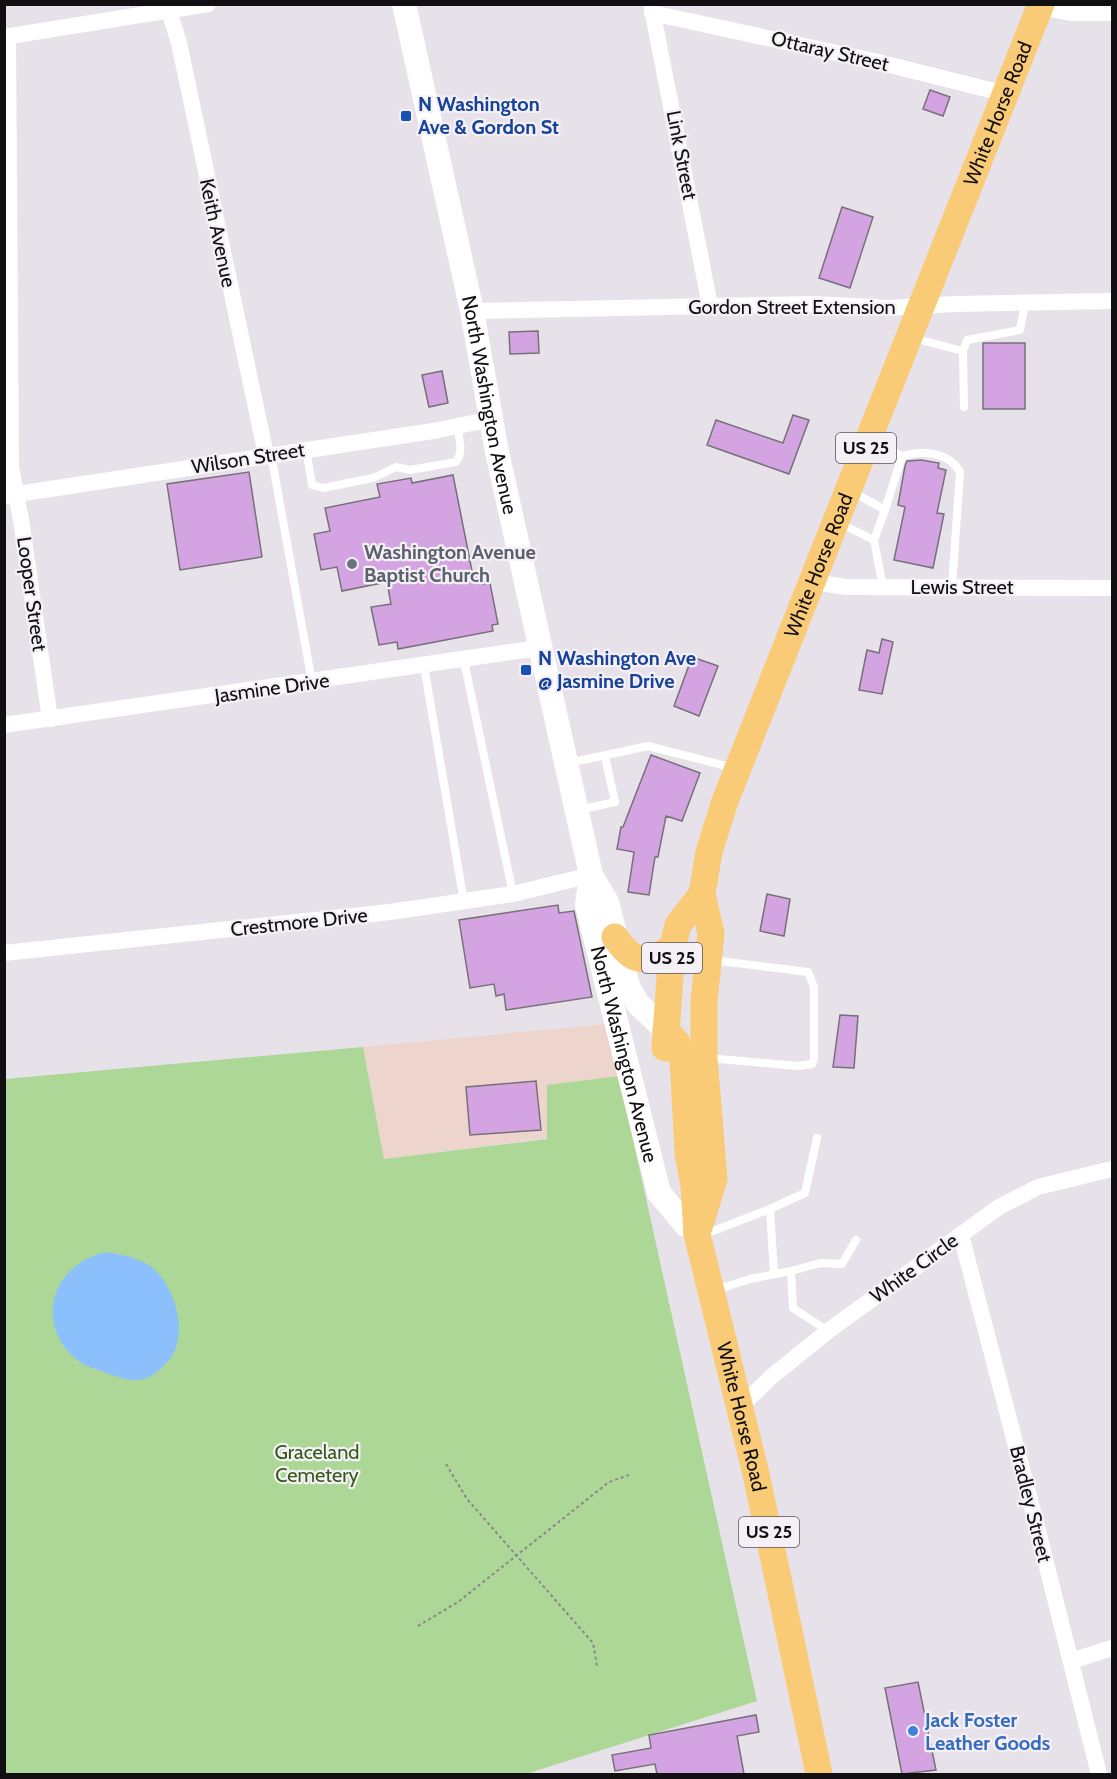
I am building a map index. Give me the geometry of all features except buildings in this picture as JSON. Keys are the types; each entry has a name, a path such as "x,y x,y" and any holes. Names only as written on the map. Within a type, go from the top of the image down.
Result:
{"highway":[{"name":"White Horse Road","path":"819,1774 756,1474 694,1232 714,1179 704,1057 704,1001 711,933 702,894 709,852 725,801 1041,6"},
{"name":"White Horse Road","path":"666,1030 672,949 678,925 702,894"},
{"path":"615,937 627,954 638,959 658,957 672,949"},
{"path":"666,1030 677,1043 683,1059 688,1153 694,1186 694,1232"}],"main road":[{"name":"North Washington Avenue","path":"404,4 472,311 539,648 591,875 606,902 628,986 638,1004 666,1030"},
{"name":"North Washington Avenue","path":"591,875 587,905 659,1193 694,1232"}],"street":[{"path":"6,37 104,13 169,11 208,4"},
{"path":"1041,6 1071,13 1113,13"},
{"name":"Ottaray Street","path":"652,9 1006,94"},
{"name":"Link Street","path":"652,9 710,306"},
{"name":"Keith Avenue","path":"169,11 179,43 268,454"},
{"name":"Looper Street","path":"6,37 10,495 50,719"},
{"name":"Gordon Street Extension","path":"472,311 710,306 921,306 1113,301"},
{"name":"Wilson Street","path":"10,495 492,419"},
{"name":"Lewis Street","path":"813,582 846,587 1113,588"},
{"name":"Jasmine Drive","path":"4,725 464,661 539,648"},
{"name":"Crestmore Drive","path":"4,953 379,914 513,894 591,875"},
{"name":"White Circle","path":"739,1408 771,1377 828,1331 1017,1197 1059,1182 1113,1169"},
{"name":"Bradley Street","path":"961,1235 1099,1774"},
{"path":"1071,1660 1113,1648"}],"lane":[{"path":"964,407 963,351 967,340 1020,330 1025,303"},
{"path":"910,337 963,351"},
{"path":"306,449 312,485 315,488 373,478 396,467 410,470 456,462 460,457 457,426"},
{"path":"868,441 902,456 913,453 941,455 954,461 960,472 952,587"},
{"path":"268,454 312,682"},
{"path":"883,586 874,540 902,456"},
{"path":"849,490 885,510"},
{"path":"837,521 874,540"},
{"path":"464,661 513,894"},
{"path":"424,666 464,902"},
{"path":"566,764 648,746 738,769"},
{"path":"576,810 615,802 605,756"},
{"path":"704,1057 798,1066 812,1064 814,1059 814,987 808,972 709,960"},
{"path":"694,1232 770,1209 805,1193 817,1138"},
{"path":"770,1209 774,1274"},
{"path":"710,1292 820,1263 842,1264 856,1240"},
{"path":"791,1271 793,1308 828,1331"}],"path":[{"path":"446,1464 467,1499 518,1554 593,1643 597,1666"},
{"path":"418,1626 458,1602 609,1482 629,1475"}],"shaded area":[{"path":"607,1024 619,1076 548,1138 384,1159 363,1047"}],"green space":[{"name":"Graceland Cemetery","path":"363,1047 384,1159 547,1139 547,1085 619,1076 757,1701 526,1774 5,1774 5,1079"}],"water":[{"path":"107,1252 134,1258 150,1266 159,1274 173,1297 179,1324 175,1350 162,1368 149,1377 127,1379 83,1364 63,1344 55,1328 52,1312 55,1295 62,1280 89,1258"}],"place":[{"name":"N Washington Ave & Gordon St","path":"406,116"},
{"name":"Washington Avenue Baptist Church","path":"352,564"},
{"name":"N Washington Ave @ Jasmine Drive","path":"526,670"},
{"name":"Jack Foster Leather Goods","path":"913,1731"}]}
